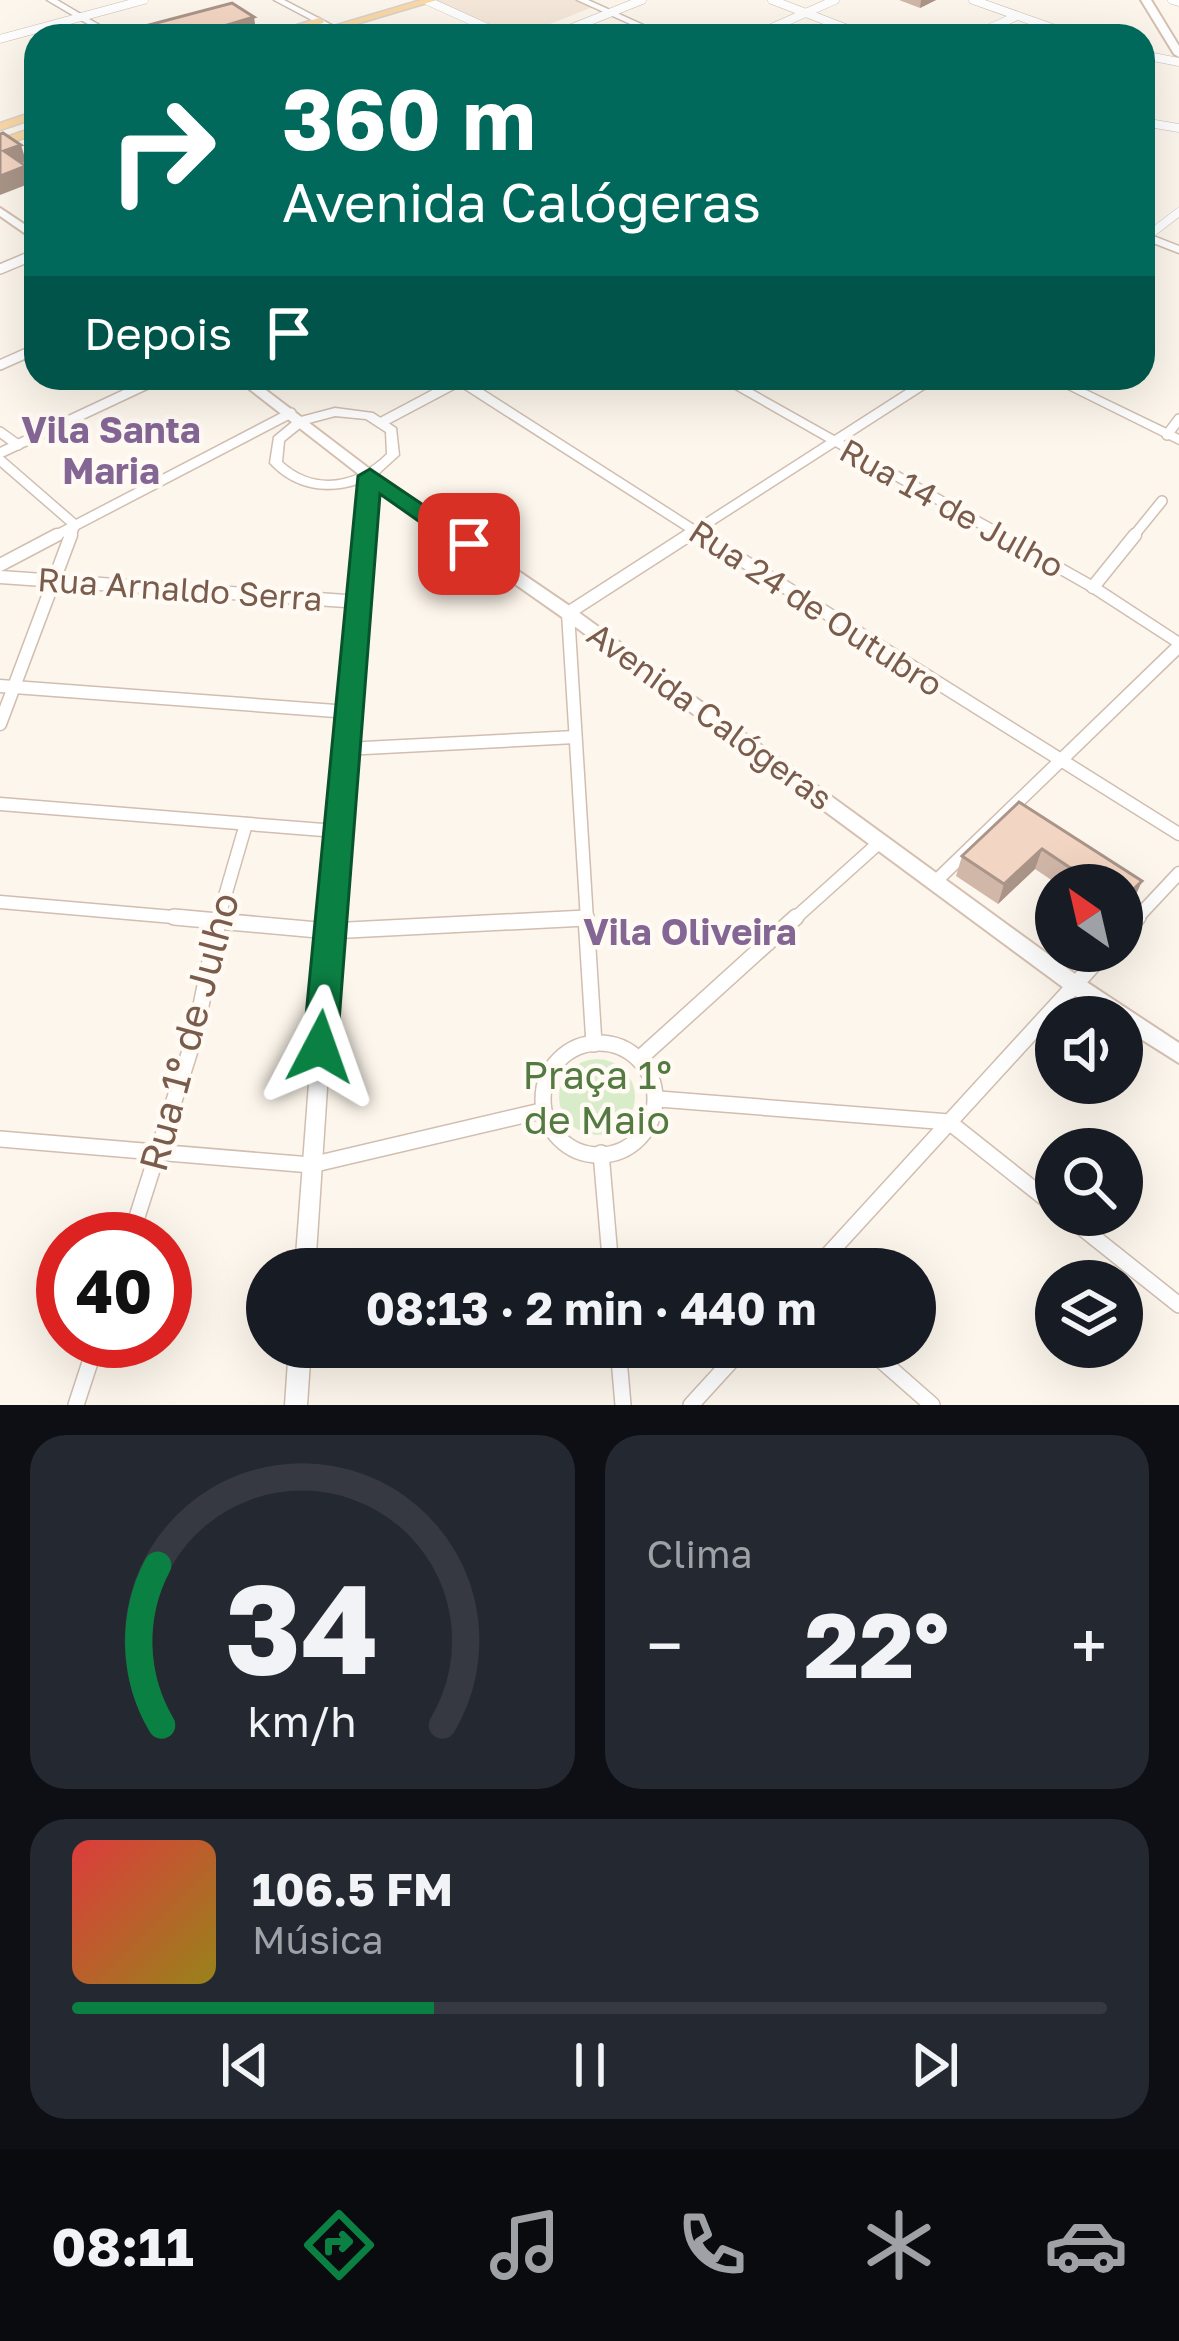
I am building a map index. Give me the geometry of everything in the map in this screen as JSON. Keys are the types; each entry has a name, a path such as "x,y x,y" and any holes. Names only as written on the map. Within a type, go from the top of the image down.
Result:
{"main road":[{"path":"309,24 393,0"},
{"path":"347,24 430,0"},
{"path":"1145,0 1179,58"},
{"name":"Avenida Calógeras","path":"259,390 370,476 568,613 1075,985 1179,1054"}],"street":[{"path":"51,0 94,24"},
{"path":"55,24 144,0"},
{"path":"278,0 325,24"},
{"path":"430,0 480,24"},
{"path":"581,0 636,24"},
{"path":"582,24 642,0"},
{"path":"772,0 835,24"},
{"path":"781,24 835,0"},
{"path":"973,0 1041,24"},
{"path":"1000,24 1018,16"},
{"path":"75,526 0,457 135,390"},
{"path":"382,422 441,390"},
{"name":"Rua 24 de Outubro","path":"478,390 1179,834"},
{"name":"Rua 14 de Julho","path":"743,390 1093,587 1179,645"},
{"path":"594,1044 568,613 915,390"},
{"path":"1077,390 1173,437 1179,419"},
{"path":"0,565 296,417 335,412 382,422 392,431 393,455 370,476 333,486 297,480 284,472 274,452 296,417"},
{"path":"0,432 18,445"},
{"path":"306,1248 337,831 370,476"},
{"path":"1093,587 1162,501"},
{"path":"0,724 6,686 75,526"},
{"name":"Rua Arnaldo Serra","path":"0,577 360,602"},
{"path":"936,881 1179,645"},
{"path":"6,686 349,712"},
{"path":"345,749 575,737"},
{"path":"0,804 337,831"},
{"name":"Rua 1º de Julho","path":"139,1212 195,1035 218,923 246,824"},
{"path":"639,1059 881,842"},
{"path":"1143,912 1179,873"},
{"path":"0,902 329,931 586,918"},
{"path":"834,1248 1087,972"},
{"path":"594,1044 624,1049 639,1059 656,1083 659,1100 647,1130 635,1142 602,1153 570,1146 557,1137 541,1111 546,1074 574,1049 594,1044"},
{"path":"659,1100 949,1122 1035,1190"},
{"path":"0,1138 311,1165 541,1111"},
{"path":"602,1153 609,1248"},
{"path":"1092,1236 1179,1305"},
{"path":"76,1405 88,1368"},
{"path":"296,1405 299,1368"},
{"path":"620,1368 623,1405"},
{"path":"691,1405 725,1368"},
{"path":"890,1368 932,1405"}],"shaded area":[{"path":"431,0 581,0 595,6 550,24 482,24"}],"green space":[{"name":"Praça 1º de Maio","path":"597,1059 624,1070 635,1097 624,1124 597,1135 570,1124 559,1097 570,1070"}],"building":[{"path":"232,3 254,17 231,24 152,24"},
{"path":"0,134 21,145 4,151 24,167 0,176"},
{"path":"1019,802 1116,864 1064,864 1042,849 1004,884 962,856"}],"district":[{"name":"Vila Santa Maria","path":"111,450"},
{"name":"Vila Oliveira","path":"690,932"}],"route":[{"path":"320,1047 370,476 469,544"}]}
